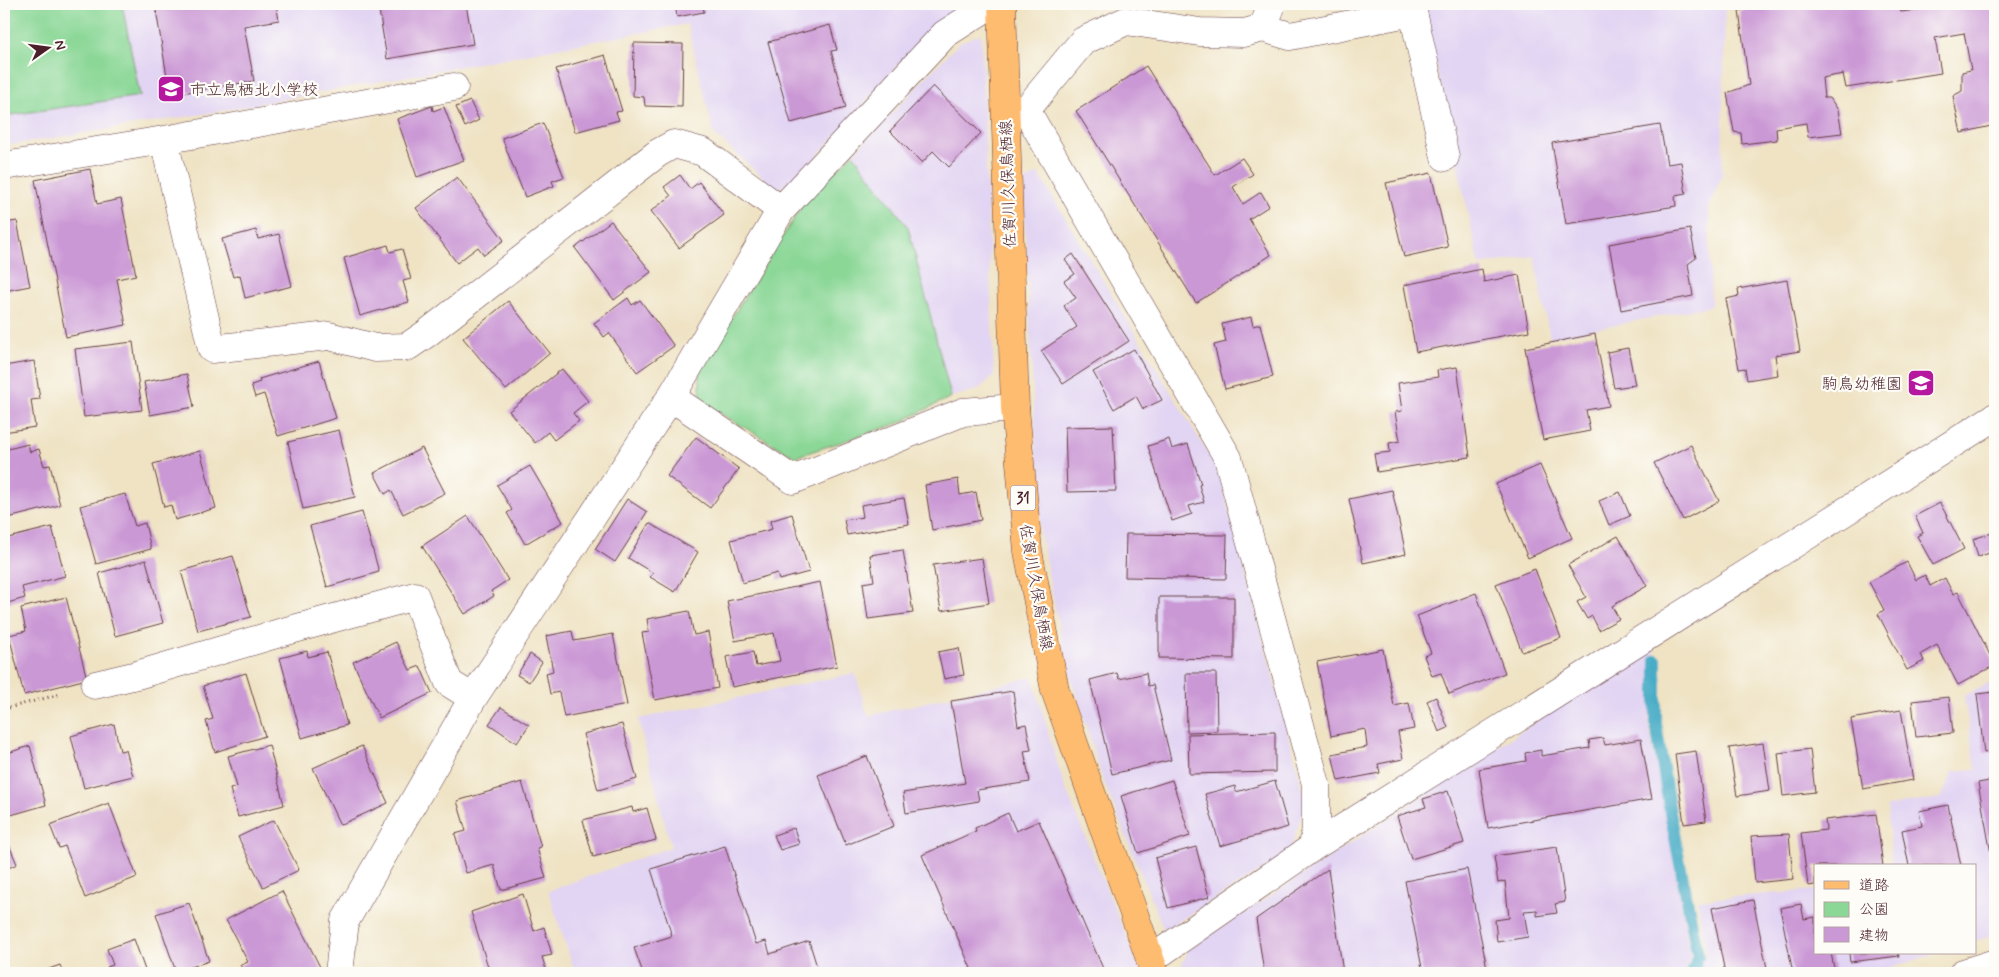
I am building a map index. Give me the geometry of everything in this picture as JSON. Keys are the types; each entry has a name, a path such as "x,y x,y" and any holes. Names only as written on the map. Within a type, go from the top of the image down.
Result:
{"main road":[{"name":"佐賀川久保鳥栖線","path":"1002,4 1016,114 1015,408 1028,551 1056,690 1153,967"}],"street":[{"path":"339,973 345,921 474,698 671,397 781,210 945,34 992,4"},
{"path":"1313,847 1316,828 1316,784 1228,458 1016,114 1083,41 1126,21 1200,32 1244,33 1267,16 1290,36 1414,12 1445,157"},
{"path":"4,166 164,140 454,87"},
{"path":"164,140 212,349 329,336 375,348 408,346 426,334 658,153 674,144 703,152 781,210"},
{"path":"671,397 793,480 963,412 1015,408"},
{"path":"1153,967 1313,847 1995,417"},
{"path":"96,685 415,596 449,683 474,698"},
{"path":"1963,973 1995,963"}],"path":[{"path":"4,709 96,685"}],"shaded area":[{"name":"市立鳥栖北小学校","path":"4,4 964,4 931,28 795,181 776,189 714,134 687,24 215,112 4,146"},
{"path":"1423,4 1725,4 1722,175 1709,208 1711,306 1550,338 1534,256 1479,265"},
{"path":"981,34 994,376 977,390 951,397 908,227 853,154 960,42"},
{"path":"1038,173 1218,470 1306,801 1289,854 1164,930 1102,777 1066,661 1040,533 1023,183"},
{"path":"1655,644 1649,726 1691,957 1684,973 1182,973 1180,969 1189,949"},
{"path":"855,673 868,716 1032,677 1064,785 1141,973 575,973 548,891 671,847 638,719"},
{"path":"1995,680 1995,935 1976,941 1976,864 1892,864 1887,806 1941,798 1953,771 1976,769 1964,696"},
{"path":"1814,890 1814,954 1934,954 1873,973 1698,973 1706,952 1697,900"}],"green space":[{"path":"4,4 122,4 140,96 4,116"},
{"path":"853,154 908,227 951,397 899,423 795,457 701,402 699,370 805,201"}],"building":[{"path":"155,4 276,4 279,20 244,26 254,81 170,95"},
{"path":"378,4 466,4 473,44 387,59"},
{"path":"675,4 703,4 704,12 677,17"},
{"path":"1751,4 1899,4 1901,12 1961,4 1995,4 1995,125 1961,133 1953,96 1962,91 1962,72 1971,70 1964,33 1935,38 1941,73 1846,88 1843,74 1822,78 1824,98 1830,98 1838,110 1842,133 1808,137 1806,123 1776,128 1777,140 1742,144 1741,133 1734,132 1727,93 1749,85 1739,11 1750,7"},
{"path":"830,25 837,50 831,51 846,108 791,123 768,42"},
{"path":"634,43 683,44 682,107 645,106 644,97 633,96"},
{"path":"605,55 622,111 616,112 619,120 575,132 556,69"},
{"path":"1146,66 1215,175 1242,158 1253,174 1233,187 1243,204 1261,192 1269,206 1249,219 1271,255 1196,303 1076,111"},
{"path":"933,86 981,133 949,167 933,151 922,163 890,131"},
{"path":"470,101 479,120 465,127 456,107"},
{"path":"432,106 433,111 444,107 464,160 417,177 397,119"},
{"path":"543,123 564,177 552,181 554,186 525,197 502,138"},
{"path":"1660,125 1667,164 1681,162 1686,194 1675,196 1676,206 1566,224 1552,143"},
{"path":"90,169 97,204 121,199 136,275 117,279 126,325 66,337 35,180"},
{"path":"1431,173 1448,247 1404,257 1386,183"},
{"path":"680,175 690,189 699,182 724,215 679,248 651,211 671,196 664,187"},
{"path":"457,177 504,240 484,255 478,247 457,263 416,208"},
{"path":"17,221 30,286 4,291 4,223"},
{"path":"611,221 651,272 614,300 575,248"},
{"path":"1690,229 1696,258 1688,264 1693,296 1621,310 1609,244"},
{"path":"256,230 258,239 279,234 292,286 245,298 240,275 233,277 222,239"},
{"path":"388,245 390,252 402,249 411,279 403,281 409,302 360,316 344,258"},
{"path":"1073,254 1129,341 1063,384 1041,351 1077,327 1064,306 1076,298 1064,281 1075,274 1065,260"},
{"path":"1482,269 1484,282 1519,275 1529,331 1416,352 1404,285"},
{"path":"1787,280 1800,351 1775,355 1778,375 1747,380 1745,368 1739,369 1726,299 1739,296 1738,289"},
{"path":"628,298 632,305 640,300 674,346 637,372 609,333 604,337 594,323"},
{"path":"508,301 550,353 506,390 463,338"},
{"path":"1251,317 1253,326 1260,324 1273,377 1225,389 1214,345 1226,342 1222,324"},
{"path":"1595,334 1609,406 1586,410 1590,431 1543,440 1525,348"},
{"path":"133,342 142,410 84,417 75,349"},
{"path":"1628,348 1635,385 1614,388 1607,352"},
{"path":"1134,349 1162,400 1143,409 1136,396 1114,409 1093,372"},
{"path":"34,361 40,399 31,400 35,427 4,432 4,366"},
{"path":"319,361 336,418 278,436 264,394 255,397 251,385 260,382 259,379"},
{"path":"1457,367 1470,457 1377,472 1374,454 1390,452 1389,443 1400,441 1395,412 1402,411 1398,383 1438,377 1437,370"},
{"path":"562,369 588,401 573,413 579,421 554,440 548,432 535,443 509,411"},
{"path":"187,374 194,407 150,415 144,382"},
{"path":"1113,426 1116,491 1067,492 1065,427"},
{"path":"339,430 355,497 303,509 288,442"},
{"path":"696,437 739,469 710,508 667,476"},
{"path":"1169,439 1172,449 1188,444 1201,484 1199,485 1204,502 1189,506 1192,514 1172,521 1148,446"},
{"path":"28,444 30,452 39,449 44,466 50,465 60,505 4,519 4,450"},
{"path":"1691,445 1719,501 1683,520 1654,463"},
{"path":"422,448 445,493 403,514 391,490 385,494 374,473"},
{"path":"200,451 216,508 175,520 171,505 164,507 153,464"},
{"path":"1540,465 1572,538 1528,558 1496,484"},
{"path":"530,466 563,522 525,544 507,513 512,510 497,485"},
{"path":"958,479 960,495 976,492 981,520 932,530 925,485"},
{"path":"1392,490 1406,554 1363,563 1349,499"},
{"path":"1620,492 1630,516 1609,525 1599,501"},
{"path":"125,494 135,526 145,523 151,549 96,564 80,506"},
{"path":"904,498 909,524 847,535 844,520 863,517 861,505"},
{"path":"627,499 647,512 615,562 595,549"},
{"path":"1940,503 1964,549 1933,565 1917,536 1923,533 1915,516"},
{"path":"362,512 379,572 327,587 310,526"},
{"path":"792,514 809,572 779,580 777,573 743,583 731,540 772,529 770,521"},
{"path":"468,516 508,580 491,591 494,596 465,614 422,546"},
{"path":"649,523 698,552 675,592 650,577 653,573 628,558"},
{"path":"52,527 65,576 22,587 25,598 4,604 4,539"},
{"path":"1995,532 1995,551 1978,557 1973,539"},
{"path":"1126,534 1227,535 1226,579 1125,577"},
{"path":"1618,536 1647,586 1612,606 1619,619 1599,630 1592,616 1587,619 1577,602 1586,597 1568,565"},
{"path":"903,550 913,613 868,619 863,583 874,581 870,555"},
{"path":"233,556 251,617 198,631 181,571"},
{"path":"982,558 989,603 941,611 933,565"},
{"path":"146,560 163,623 115,636 99,573"},
{"path":"1907,562 1916,580 1925,575 1930,586 1945,578 1953,594 1958,592 1995,665 1958,685 1937,645 1921,654 1924,661 1907,670 1878,614 1884,610 1869,582"},
{"path":"1535,569 1561,638 1522,652 1496,584"},
{"path":"820,582 837,666 732,687 726,657 753,652 756,666 780,661 774,633 735,641 727,601"},
{"path":"1476,593 1505,673 1449,694 1441,673 1432,676 1424,656 1431,653 1417,616"},
{"path":"66,597 87,679 24,695 9,635 26,631 21,608"},
{"path":"1159,597 1234,597 1234,659 1159,658"},
{"path":"689,611 694,635 708,632 718,688 655,700 642,633 649,632 647,619"},
{"path":"572,631 574,641 613,634 627,705 564,717 559,692 550,694 546,673 553,671 546,636"},
{"path":"396,642 410,670 420,666 432,693 379,718 353,662"},
{"path":"959,648 964,675 944,679 938,652"},
{"path":"1383,649 1394,706 1409,703 1414,729 1398,732 1403,759 1378,764 1380,773 1338,781 1332,754 1367,747 1365,729 1331,736 1317,662"},
{"path":"307,651 308,657 327,652 347,725 302,738 280,658"},
{"path":"530,654 542,662 529,682 517,675"},
{"path":"246,673 265,736 215,752 206,721 213,719 203,686"},
{"path":"1117,673 1119,679 1146,673 1148,686 1153,685 1171,760 1112,774 1090,680"},
{"path":"1186,673 1216,673 1217,731 1187,732"},
{"path":"1013,691 1018,726 1026,724 1031,750 1024,751 1030,782 977,790 979,801 906,813 903,793 965,783 951,701"},
{"path":"1995,692 1995,751 1984,753 1977,694"},
{"path":"1436,697 1448,728 1439,732 1427,701"},
{"path":"1949,697 1953,733 1916,737 1912,701"},
{"path":"501,707 529,725 517,743 489,724"},
{"path":"1901,710 1913,780 1863,789 1851,719"},
{"path":"114,724 120,751 126,750 133,776 84,788 71,736"},
{"path":"622,724 637,779 598,790 583,734"},
{"path":"1275,732 1275,772 1189,774 1188,734"},
{"path":"1603,738 1605,745 1641,739 1652,799 1488,828 1479,769 1526,761 1525,753 1541,750 1541,756 1590,748 1589,740"},
{"path":"1763,743 1770,791 1737,796 1729,748"},
{"path":"269,745 284,805 238,817 230,789 237,787 228,756"},
{"path":"30,746 46,805 4,817 4,754"},
{"path":"362,746 388,803 340,825 313,768"},
{"path":"1810,749 1815,792 1783,796 1778,753"},
{"path":"1696,751 1706,821 1684,824 1675,754"},
{"path":"867,756 894,826 846,845 818,775"},
{"path":"1172,780 1190,836 1138,853 1121,796"},
{"path":"1995,780 1995,870 1994,870 1978,783"},
{"path":"1275,781 1288,827 1220,846 1205,794 1235,786 1236,792"},
{"path":"522,782 541,847 537,848 546,878 501,890 494,865 466,873 455,834 466,831 457,801"},
{"path":"1448,791 1464,843 1411,859 1397,816 1426,807 1423,799"},
{"path":"109,803 137,877 85,898 65,846 59,848 50,825"},
{"path":"1948,805 1961,864 1909,864 1902,830 1922,826 1919,811"},
{"path":"632,807 633,812 647,808 656,840 593,857 583,820"},
{"path":"1008,813 1016,831 1039,821 1105,973 973,973 922,855 976,831 975,828"},
{"path":"1876,814 1883,864 1814,864 1814,885 1808,886 1801,833 1826,830 1825,820"},
{"path":"274,820 299,870 263,887 238,837"},
{"path":"794,828 799,844 780,850 774,835"},
{"path":"1789,834 1793,879 1755,883 1751,836"},
{"path":"6,838 17,864 4,870 4,839"},
{"path":"725,846 756,944 766,941 770,954 809,941 819,973 756,973 754,969 740,973 643,973 634,948 672,936 651,869"},
{"path":"1196,847 1209,897 1168,908 1155,858"},
{"path":"1557,847 1565,902 1555,904 1557,913 1537,916 1537,910 1524,911 1528,937 1497,942 1495,920 1509,918 1505,881 1498,883 1494,856"},
{"path":"1328,869 1343,973 1264,973 1256,919"},
{"path":"1467,869 1488,973 1423,973 1405,881"},
{"path":"282,891 322,971 317,973 245,973 240,965 248,962 226,920"},
{"path":"523,894 534,931 544,927 552,955 542,957 547,973 490,973 471,912"},
{"path":"1753,900 1768,973 1725,973 1712,908"},
{"path":"189,903 209,961 176,972 156,914"},
{"path":"1801,904 1804,919 1814,917 1814,954 1831,954 1835,973 1793,973 1780,908"},
{"path":"134,939 146,973 110,973 107,967 113,965 107,949"},
{"path":"1849,954 1898,954 1899,956 1850,962"},
{"path":"60,965 63,973 38,973"}],"waterway":[{"path":"1656,660 1656,724 1670,812 1698,956 1692,973"}],"place":[{"name":"市立鳥栖北小学校","path":"171,89"},
{"name":"駒鳥幼稚園","path":"1921,383"}]}
